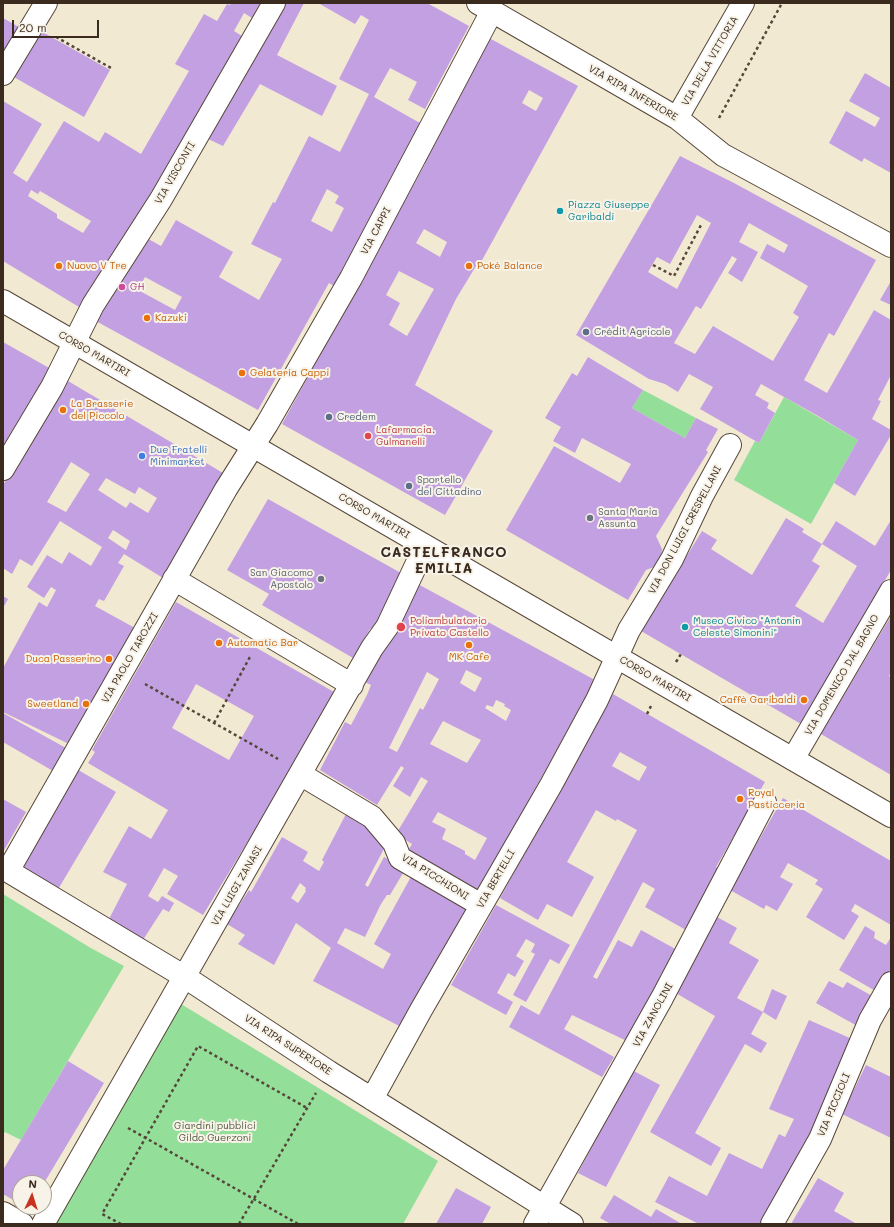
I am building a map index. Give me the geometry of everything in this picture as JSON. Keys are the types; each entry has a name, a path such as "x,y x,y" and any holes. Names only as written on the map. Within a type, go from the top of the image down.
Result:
{"street":[{"path":"3,74 46,3"},
{"name":"VIA VISCONTI","path":"3,468 52,387 93,305 161,200 274,3"},
{"name":"VIA DELLA VITTORIA","path":"677,118 743,3"},
{"name":"VIA RIPA INFERIORE","path":"485,7 677,118 723,155 891,246"},
{"name":"VIA CAPPI","path":"254,446 351,278 485,7"},
{"name":"CORSO MARTIRI","path":"3,301 891,816"},
{"name":"VIA DON LUIGI CRESPELLANI","path":"617,657 629,630 672,558 702,496 730,445"},
{"name":"VIA PAOLO TAROZZI","path":"5,870 122,671 226,489 254,446"},
{"name":"VIA LUIGI ZANASI","path":"43,1224 372,648 387,626 425,546"},
{"path":"174,579 352,684"},
{"name":"VIA DOMENICO DAL BAGNO","path":"793,759 891,591"},
{"name":"VIA BERTELLI","path":"372,1099 481,905 551,785 597,700 617,657"},
{"name":"VIA PICCHIONI","path":"301,773 372,817 394,843 400,858 481,905"},
{"name":"VIA ZANOLINI","path":"540,1215 670,985 765,802"},
{"name":"VIA RIPA SUPERIORE","path":"5,870 185,977 372,1099 540,1215 572,1224"},
{"name":"VIA PICCIOLI","path":"772,1224 820,1139 870,1020 891,983"},
{"path":"3,1213 22,1224"}],"path":[{"path":"717,122 782,3"},
{"path":"33,24 111,68"},
{"path":"653,265 674,276 701,225"},
{"path":"214,723 263,632"},
{"path":"122,671 301,773"},
{"path":"122,1224 102,1214 198,1046 307,1108 239,1224"},
{"path":"145,1138 298,1224"}],"green space":[{"path":"643,390 696,418 685,438 632,408"},
{"path":"784,397 858,440 811,524 734,480 755,441 759,443"},
{"path":"3,894 89,947 124,966 21,1140 5,1132 3,1135"},
{"name":"Giardini pubblici Gildo Guerzoni","path":"181,1004 438,1161 403,1224 52,1224"}],"building":[{"path":"231,3 260,3 252,18 244,13 234,31 242,36 134,222 79,307 3,261 3,101 42,124 13,173 27,182 64,121 99,142 105,132 141,154 189,71 175,64 204,14 217,21 227,4 230,5","holes":["31,190 38,194 40,191 91,221 83,233 57,218 57,214 28,196"]},
{"path":"278,3 304,3 277,55 337,86 322,116 260,84 223,146 204,137"},
{"path":"318,3 427,3 469,26 425,109 408,100 417,82 390,68 374,97 420,123 334,286 329,283 258,410 94,320 143,236 161,246 176,220 233,252 219,277 259,300 282,259 251,244 273,202 275,203 309,136 340,152 369,94 339,79 369,20 361,15 355,24","holes":["327,189 339,196 335,203 344,208 332,232 311,221","145,277 182,297 175,310 138,290"]},
{"path":"3,18 19,27 3,60"},
{"path":"39,30 110,70 84,117 12,76"},
{"path":"489,38 578,86 481,262 479,261 456,299 415,385 493,431 445,515 282,424 425,164 423,162","holes":["529,90 543,98 536,111 522,103","424,229 447,242 440,257 416,243","399,271 434,289 407,336 389,325 400,303 386,295"]},
{"path":"865,73 891,88 891,173 864,158 862,162 829,143 846,111 875,127 880,118 849,101"},
{"path":"680,156 734,183 876,260 834,336 829,333 804,380 827,393 874,310 891,320 891,375 878,400 881,401 872,419 891,430 891,435 855,496 834,483 858,440 818,416 761,384 755,395 769,403 767,408 775,413 759,443 700,409 713,387 689,374 678,392 665,384 649,379 576,335","holes":["697,215 711,223 677,289 648,272 657,257 670,264","749,223 788,245 784,253 767,244 760,258 808,286 793,313 799,317 773,361 713,326 695,354 674,343 696,306 701,309 732,256 737,259 728,273 742,282 758,252 739,242"]},
{"path":"891,281 891,305 880,300"},
{"path":"3,342 51,369 3,451"},
{"name":"Santa Maria Assunta","path":"588,357 643,390 632,408 685,438 696,418 718,429 706,450 708,452 656,536 662,549 661,559 654,567 646,570 628,600 506,530 554,446 620,483 631,464 582,438 575,453 553,441 561,427 545,418 572,373 577,376"},
{"path":"68,381 223,473 163,578 124,554 118,563 124,566 104,601 99,599 95,606 135,628 69,744 3,712 3,668 39,602 47,607 56,590 51,587 44,598 27,587 47,555 62,564 69,552 91,566 102,547 60,521 32,566 20,559 12,574 3,568 3,485","holes":["71,462 90,474 66,512 47,502","106,478 135,494 139,487 157,498 148,513 130,502 126,508 98,490","113,530 130,541 126,550 108,538"]},
{"name":"San Giacomo Apostolo","path":"268,499 401,573 386,602 387,609 378,625 370,629 353,658 262,605 269,594 227,570"},
{"path":"786,518 804,529 802,532 822,544 836,521 875,546 891,520 891,570 801,724 641,631 702,531 717,540 711,549 752,575","holes":["822,544 857,566 823,623 795,606 820,566 812,561"]},
{"path":"416,583 595,680 477,895 406,854 412,844 396,834 428,781 421,777 410,797 393,786 404,768 401,766 377,805 320,770 345,722 351,725 367,695 371,685 365,682","holes":["466,670 482,678 475,692 460,683","427,672 439,679 423,710 420,708 397,752 389,748","496,700 505,704 504,706 511,710 506,721 485,708 487,705 493,707","443,721 481,740 467,763 430,744","438,812 487,838 475,860 465,854 465,851 442,839 446,829 432,822"]},
{"path":"3,596 8,599 3,608"},
{"path":"176,602 334,692 252,842 248,841 203,915 167,894 178,876 164,868 148,896 158,902 162,896 174,903 169,912 163,909 141,943 107,923 127,884 103,872 129,826 151,839 168,810 88,763 95,752 92,750","holes":["196,684 254,716 229,760 172,728"]},
{"path":"891,616 891,672 889,676 891,677 891,775 821,734"},
{"path":"613,694 765,782 716,867 722,870 686,930 645,907 655,889 643,882 593,977 597,979 618,940 632,947 641,930 679,951 629,1042 572,1015 564,1029 614,1057 602,1077 509,1027 521,1005 539,1015 637,830 596,810 567,862 594,877 572,917 547,904 538,920 500,898","holes":["620,752 647,767 639,781 612,766"]},
{"path":"3,713 66,748 53,771 3,742"},
{"path":"75,768 116,792 57,891 17,867"},
{"path":"783,798 891,861 891,925 855,904 851,911 859,916 844,940 806,917 823,889 815,884 818,880 788,863 780,877 793,884 777,911 766,905 764,909 730,890"},
{"path":"3,799 26,812 3,852"},
{"path":"347,812 360,818 387,843 365,885 368,887 384,857 406,868 390,895 387,895 381,904 365,937 345,928 337,943 383,969 391,954 374,944 413,873 468,906 403,1028 313,981 331,948 296,923 274,965 238,944 245,935 227,924 249,890 251,892 282,837 308,852 303,861 319,871 324,862 322,860","holes":["300,883 306,888 306,891 298,903 291,898"]},
{"path":"496,905 570,945 559,964 550,959 526,1002 513,995 535,954 531,952 535,944 526,939 516,956 524,961 515,977 508,973 497,993 513,1002 506,1015 451,985"},
{"path":"717,917 737,928 729,943 759,960 737,998 763,1012 751,1034 767,1043 761,1053 745,1044 695,1133 721,1148 711,1166 650,1132 715,1016 674,992"},
{"path":"865,926 875,932 874,938 886,945 891,937 891,972 879,993 839,970"},
{"path":"829,981 843,988 847,982 876,998 859,1027 816,1003"},
{"path":"772,989 787,996 776,1020 763,1012"},
{"path":"809,1020 852,1039 813,1128 765,1224 699,1224 655,1202 669,1176 707,1196 729,1153 762,1169 779,1134 785,1137 794,1119 769,1109"},
{"path":"68,1061 104,1083 49,1175 12,1175 12,1199 3,1194 3,1170"},
{"path":"866,1065 891,1077 891,1138 842,1114"},
{"path":"632,1070 660,1085 606,1187 578,1173"},
{"path":"818,1178 844,1193 834,1211 857,1224 791,1224"},
{"path":"456,1188 491,1207 482,1224 436,1224"},
{"path":"614,1195 651,1217 656,1209 682,1224 611,1224 600,1218"}],"place":[{"name":"Piazza Giuseppe Garibaldi","path":"560,211"},
{"name":"Nuovo V Tre","path":"59,266"},
{"name":"Poké Balance","path":"469,266"},
{"name":"GH","path":"122,287"},
{"name":"Kazuki","path":"147,318"},
{"name":"Crédit Agricole","path":"586,332"},
{"name":"Gelateria Cappi","path":"242,373"},
{"name":"La Brasserie del Piccolo","path":"63,410"},
{"name":"Credem","path":"329,417"},
{"name":"Lafarmacia. Gulmanelli","path":"368,436"},
{"name":"Due Fratelli Minimarket","path":"142,456"},
{"name":"Sportello del Cittadino","path":"409,486"},
{"name":"Santa Maria Assunta","path":"590,518"},
{"name":"San Giacomo Apostolo","path":"321,579"},
{"name":"Poliambulatorio Privato Castello","path":"401,627"},
{"name":"Museo Civico \"Antonin Celeste Simonini\"","path":"685,627"},
{"name":"Automatic Bar","path":"219,643"},
{"name":"MK Cafe","path":"469,645"},
{"name":"Duca Passerino","path":"109,659"},
{"name":"Caffè Garibaldi","path":"804,700"},
{"name":"Sweetland","path":"86,704"},
{"name":"Royal Pasticceria","path":"740,799"}],"district":[{"name":"CASTELFRANCO EMILIA","path":"444,562"}]}
